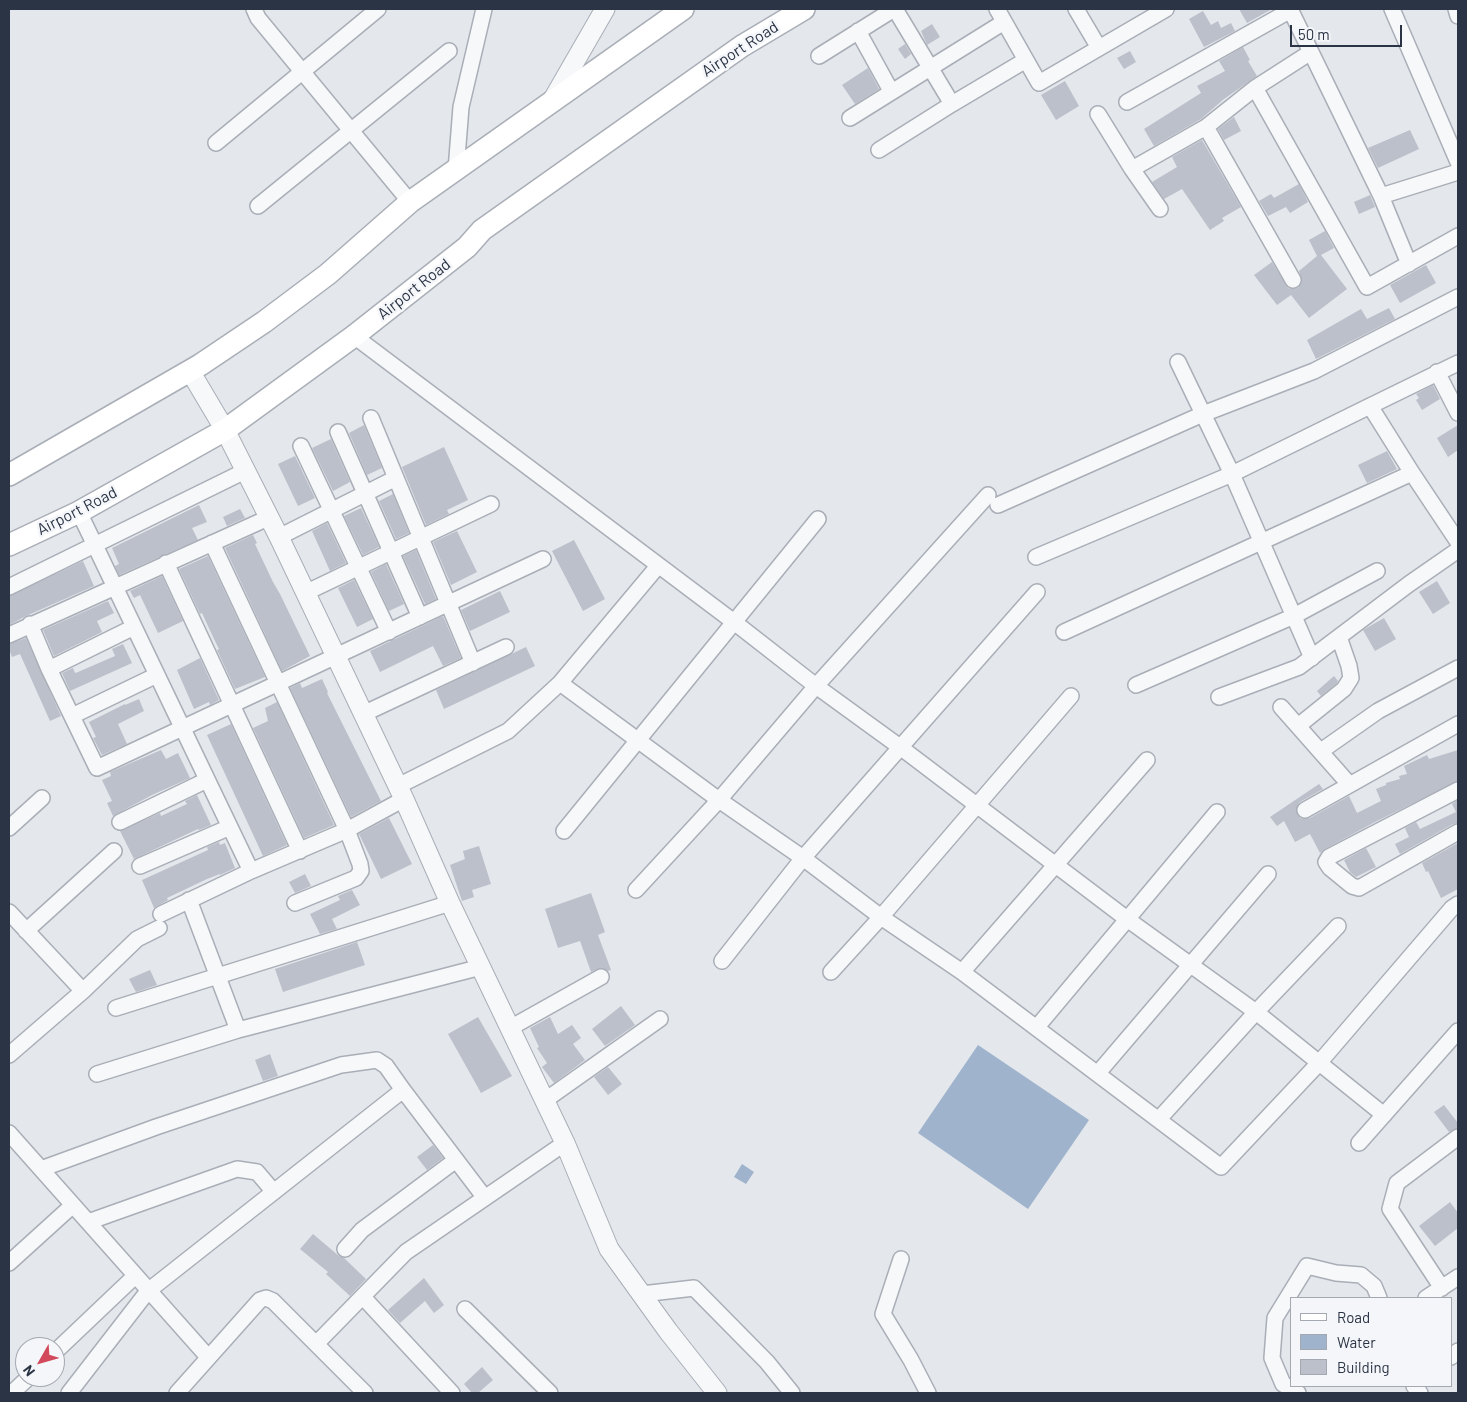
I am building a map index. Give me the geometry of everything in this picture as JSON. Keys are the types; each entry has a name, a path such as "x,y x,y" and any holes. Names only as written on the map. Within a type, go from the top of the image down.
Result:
{"main road":[{"path":"9,475 190,371 264,322 320,280 410,202 683,9"},
{"name":"Airport Road","path":"9,545 79,512 225,430 354,336 467,247 482,230 742,46 804,9"}],"street":[{"path":"254,9 258,18 410,202"},
{"path":"216,142 378,9"},
{"path":"456,170 461,108 484,9"},
{"path":"552,102 605,9"},
{"path":"819,56 894,9 932,68 952,104"},
{"path":"1076,9 1099,48"},
{"path":"850,118 932,68 1001,15 1039,83 1099,48 1142,15 1166,9"},
{"path":"1127,102 1291,9 1381,196 1409,264"},
{"path":"1392,9 1458,162"},
{"path":"1456,9 1458,16"},
{"path":"858,31 892,91"},
{"path":"258,206 449,51"},
{"path":"1132,169 1206,126 1255,88 1311,52"},
{"path":"879,150 1026,60"},
{"path":"1255,88 1367,288 1458,236"},
{"path":"1098,114 1132,169 1160,209"},
{"path":"1206,126 1293,280"},
{"path":"1381,196 1458,172"},
{"path":"636,890 719,800 816,686 993,500 1314,371 1458,297"},
{"path":"354,336 816,686 1256,1012 1384,1115"},
{"path":"1178,362 1232,474 1312,658"},
{"path":"1036,557 1232,474 1458,362"},
{"path":"190,371 225,430 279,537 304,594 401,792 450,903 565,1143 609,1249 717,1393"},
{"path":"1437,372 1458,412"},
{"path":"1370,406 1458,542"},
{"path":"371,418 473,663"},
{"path":"338,432 420,617"},
{"path":"301,446 389,632"},
{"path":"9,587 245,471"},
{"path":"1064,632 1412,473"},
{"path":"279,537 396,478"},
{"path":"304,594 491,504"},
{"path":"79,512 251,871"},
{"path":"9,635 268,518"},
{"path":"564,831 639,741 818,518"},
{"path":"212,543 347,830 360,864 361,871 356,878 295,903"},
{"path":"1220,698 1288,673 1312,658 1409,584 1458,550"},
{"path":"30,624 49,669 97,768 543,559"},
{"path":"166,563 300,851"},
{"path":"9,1055 83,991 137,939 189,900 347,830 401,792 508,731 560,683 658,566"},
{"path":"1136,685 1294,616 1377,571"},
{"path":"722,961 803,858 1037,592"},
{"path":"49,669 134,627"},
{"path":"1298,726 1344,689 1352,678 1339,636"},
{"path":"362,714 506,647"},
{"path":"1320,751 1378,711 1458,668"},
{"path":"72,716 157,675"},
{"path":"560,683 719,800 962,972 1222,1167 1319,1063 1452,908 1458,904"},
{"path":"831,972 1071,696"},
{"path":"1281,707 1350,784"},
{"path":"1305,810 1458,724"},
{"path":"962,972 1147,760"},
{"path":"120,822 207,780"},
{"path":"1458,790 1328,857 1326,862 1330,868 1352,886 1359,888 1458,832"},
{"path":"9,828 42,798"},
{"path":"1037,1027 1217,812"},
{"path":"140,866 230,827"},
{"path":"26,931 114,851"},
{"path":"1098,1073 1268,874"},
{"path":"189,900 238,1030"},
{"path":"116,1008 450,903"},
{"path":"9,912 83,991"},
{"path":"1159,1119 1256,1012 1338,926"},
{"path":"96,1074 238,1030 480,966"},
{"path":"510,1028 601,977"},
{"path":"544,1101 660,1019"},
{"path":"1359,1143 1458,1031"},
{"path":"41,1169 156,1127 341,1065 377,1060 386,1066 485,1198"},
{"path":"70,1393 148,1291 403,1090"},
{"path":"9,1133 208,1357"},
{"path":"1442,1288 1390,1209 1397,1183 1458,1137"},
{"path":"316,1344 406,1252 565,1143"},
{"path":"345,1249 362,1230 456,1160"},
{"path":"88,1222 237,1169 257,1172 274,1192"},
{"path":"9,1263 73,1205"},
{"path":"901,1259 883,1314 911,1360 928,1393"},
{"path":"1298,1393 1283,1384 1272,1358 1275,1318 1307,1266 1336,1273 1361,1275 1374,1286 1379,1297"},
{"path":"65,1342 135,1276"},
{"path":"1428,1297 1458,1276"},
{"path":"642,1294 694,1288 767,1362 792,1393"},
{"path":"363,1297 452,1393"},
{"path":"177,1393 260,1300 266,1298 273,1301 365,1393"},
{"path":"465,1309 550,1393"}],"water":[{"path":"978,1045 1089,1120 1028,1209 918,1133"},
{"path":"742,1164 754,1172 746,1184 734,1177"}],"building":[{"path":"1239,9 1272,9 1247,23"},
{"path":"1203,11 1211,25 1218,21 1221,28 1231,23 1235,31 1204,47 1189,19"},
{"path":"932,24 940,37 927,45 921,31"},
{"path":"905,44 911,54 905,59 898,49"},
{"path":"1243,47 1250,60 1248,61 1257,76 1224,99 1201,119 1154,146 1144,129 1201,93 1197,86 1225,71 1219,61"},
{"path":"1130,51 1136,62 1124,69 1117,58"},
{"path":"868,68 879,89 855,104 842,85"},
{"path":"1065,81 1079,106 1056,120 1041,95"},
{"path":"1234,117 1241,131 1224,140 1218,129"},
{"path":"1410,130 1419,149 1378,168 1368,148"},
{"path":"1202,140 1241,207 1222,218 1224,221 1210,230 1182,189 1164,199 1152,182 1177,167 1172,157"},
{"path":"1299,184 1308,202 1290,213 1286,207 1268,216 1259,201 1271,194 1274,198"},
{"path":"1370,195 1375,207 1359,214 1354,202"},
{"path":"1325,231 1334,248 1321,255 1347,289 1309,318 1291,295 1277,305 1254,275 1272,262 1288,288 1298,288 1302,281 1299,271 1317,256 1309,240"},
{"path":"1426,265 1436,283 1400,303 1390,285"},
{"path":"1389,308 1395,319 1316,359 1307,340 1361,309 1367,319"},
{"path":"1433,385 1440,399 1422,410 1416,400 1419,398 1416,394"},
{"path":"364,425 382,468 367,475 349,433"},
{"path":"1458,425 1458,450 1448,457 1437,438"},
{"path":"331,439 350,482 333,491 312,448"},
{"path":"444,447 468,500 447,510 449,514 426,525 402,467"},
{"path":"1387,451 1397,469 1367,483 1358,465"},
{"path":"295,456 315,498 298,506 278,464"},
{"path":"393,494 409,533 396,539 379,501"},
{"path":"199,505 207,522 192,528 198,540 119,575 115,566 119,564 112,548"},
{"path":"361,508 379,547 363,555 344,516"},
{"path":"240,509 245,518 227,526 223,517"},
{"path":"327,523 346,563 330,571 312,531"},
{"path":"457,531 477,572 451,585 433,542"},
{"path":"253,535 257,543 255,544 310,656 282,671 225,548"},
{"path":"574,540 605,599 583,611 552,551"},
{"path":"416,550 436,599 425,604 403,556"},
{"path":"208,556 265,677 235,689 217,650 219,649 179,569"},
{"path":"83,561 94,586 9,625 9,596"},
{"path":"386,564 404,604 389,611 371,572"},
{"path":"162,576 183,621 158,633 140,595 134,598 130,591"},
{"path":"354,580 373,619 357,627 338,588"},
{"path":"1437,581 1450,603 1433,614 1419,592"},
{"path":"500,591 510,612 470,631 461,610"},
{"path":"108,601 114,613 97,621 102,632 54,656 43,630"},
{"path":"443,616 461,658 443,666 433,646 380,672 370,651"},
{"path":"1384,618 1396,639 1375,651 1363,630"},
{"path":"26,638 61,716 50,721 20,654 12,657 9,649 9,644"},
{"path":"123,644 132,663 70,691 62,673 73,668 75,673 115,656 112,649"},
{"path":"526,647 535,666 444,709 436,690"},
{"path":"200,658 219,700 210,705 209,702 194,709 177,670"},
{"path":"1334,676 1338,681 1337,683 1321,696 1317,691"},
{"path":"322,679 327,693 381,801 351,817 290,688 300,683 302,688"},
{"path":"139,699 144,711 118,724 127,744 102,755 93,738 96,737 89,722"},
{"path":"277,702 334,825 304,838 253,728 268,721 265,708"},
{"path":"231,724 287,845 263,856 207,735"},
{"path":"161,750 166,759 178,753 190,778 152,795 113,816 107,803 112,801 102,780 111,776 110,772"},
{"path":"1458,750 1458,781 1375,822 1320,853 1310,834 1295,842 1284,821 1277,826 1270,817 1319,784 1323,789 1300,802 1297,806 1297,814 1300,818 1310,818 1349,796 1357,813 1381,801 1376,789 1386,785 1386,783 1400,779 1399,776 1407,774 1404,766 1427,755 1429,759"},
{"path":"197,795 211,825 198,829 134,859 120,831 160,813 161,816 187,804 185,801"},
{"path":"1458,800 1458,823 1400,854 1395,844 1409,837 1405,828 1416,822 1420,829 1456,812 1452,804"},
{"path":"389,818 412,864 381,879 359,834"},
{"path":"219,842 220,845 225,843 235,868 167,898 168,900 154,908 142,880 208,850 207,847"},
{"path":"1458,843 1458,889 1441,898 1422,863"},
{"path":"479,846 491,884 472,890 474,897 462,901 450,865 465,859 463,851"},
{"path":"1366,848 1376,867 1356,877 1350,872 1344,860"},
{"path":"305,874 311,886 295,893 289,882"},
{"path":"352,890 360,905 332,919 337,929 320,934 310,914 340,900 338,896"},
{"path":"591,893 605,932 598,935 611,970 608,971 601,968 591,972 580,941 558,948 545,909"},
{"path":"357,942 365,965 283,992 275,969"},
{"path":"150,970 157,985 136,992 129,979"},
{"path":"621,1006 635,1025 605,1046 592,1029"},
{"path":"478,1017 512,1076 481,1093 448,1034"},
{"path":"550,1017 558,1034 572,1025 581,1038 573,1044 585,1060 554,1083 542,1067 547,1063 537,1048 539,1047 530,1028"},
{"path":"270,1054 278,1076 263,1081 255,1060"},
{"path":"608,1067 622,1084 608,1095 594,1077"},
{"path":"1444,1105 1458,1123 1458,1128 1449,1132 1434,1112"},
{"path":"433,1145 443,1158 427,1170 417,1157"},
{"path":"1450,1202 1458,1213 1458,1228 1435,1246 1419,1226"},
{"path":"313,1234 344,1258 366,1279 350,1296 326,1274 328,1272 300,1249"},
{"path":"424,1278 444,1305 434,1313 425,1301 400,1323 388,1310"},
{"path":"482,1367 493,1380 478,1393 472,1393 464,1384"}]}
